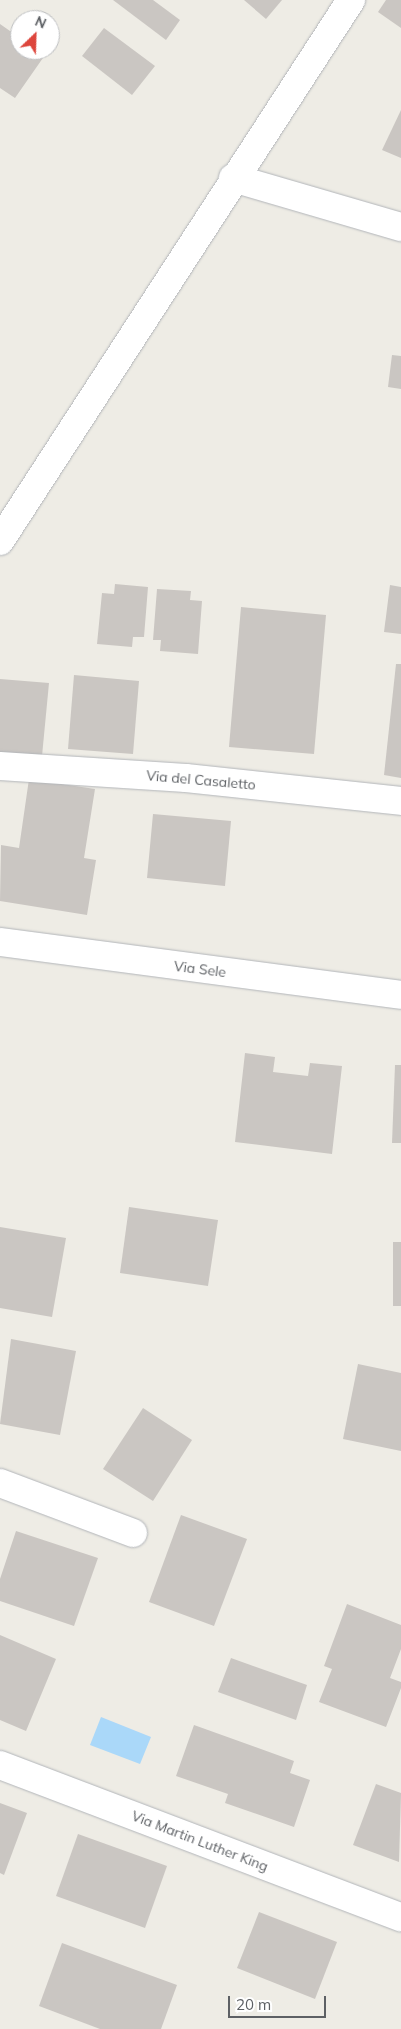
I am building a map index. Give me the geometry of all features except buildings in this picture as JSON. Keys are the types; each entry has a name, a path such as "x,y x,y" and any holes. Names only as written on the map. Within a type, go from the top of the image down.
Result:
{"street":[{"path":"0,541 233,178 351,0"},
{"path":"233,178 401,227"},
{"name":"Via del Casaletto","path":"0,766 401,801"},
{"name":"Via Sele","path":"0,942 401,995"},
{"path":"0,1483 133,1534"},
{"name":"Via Martin Luther King","path":"0,1765 401,1917"}],"water":[{"path":"101,1717 151,1737 140,1764 90,1745"}]}
